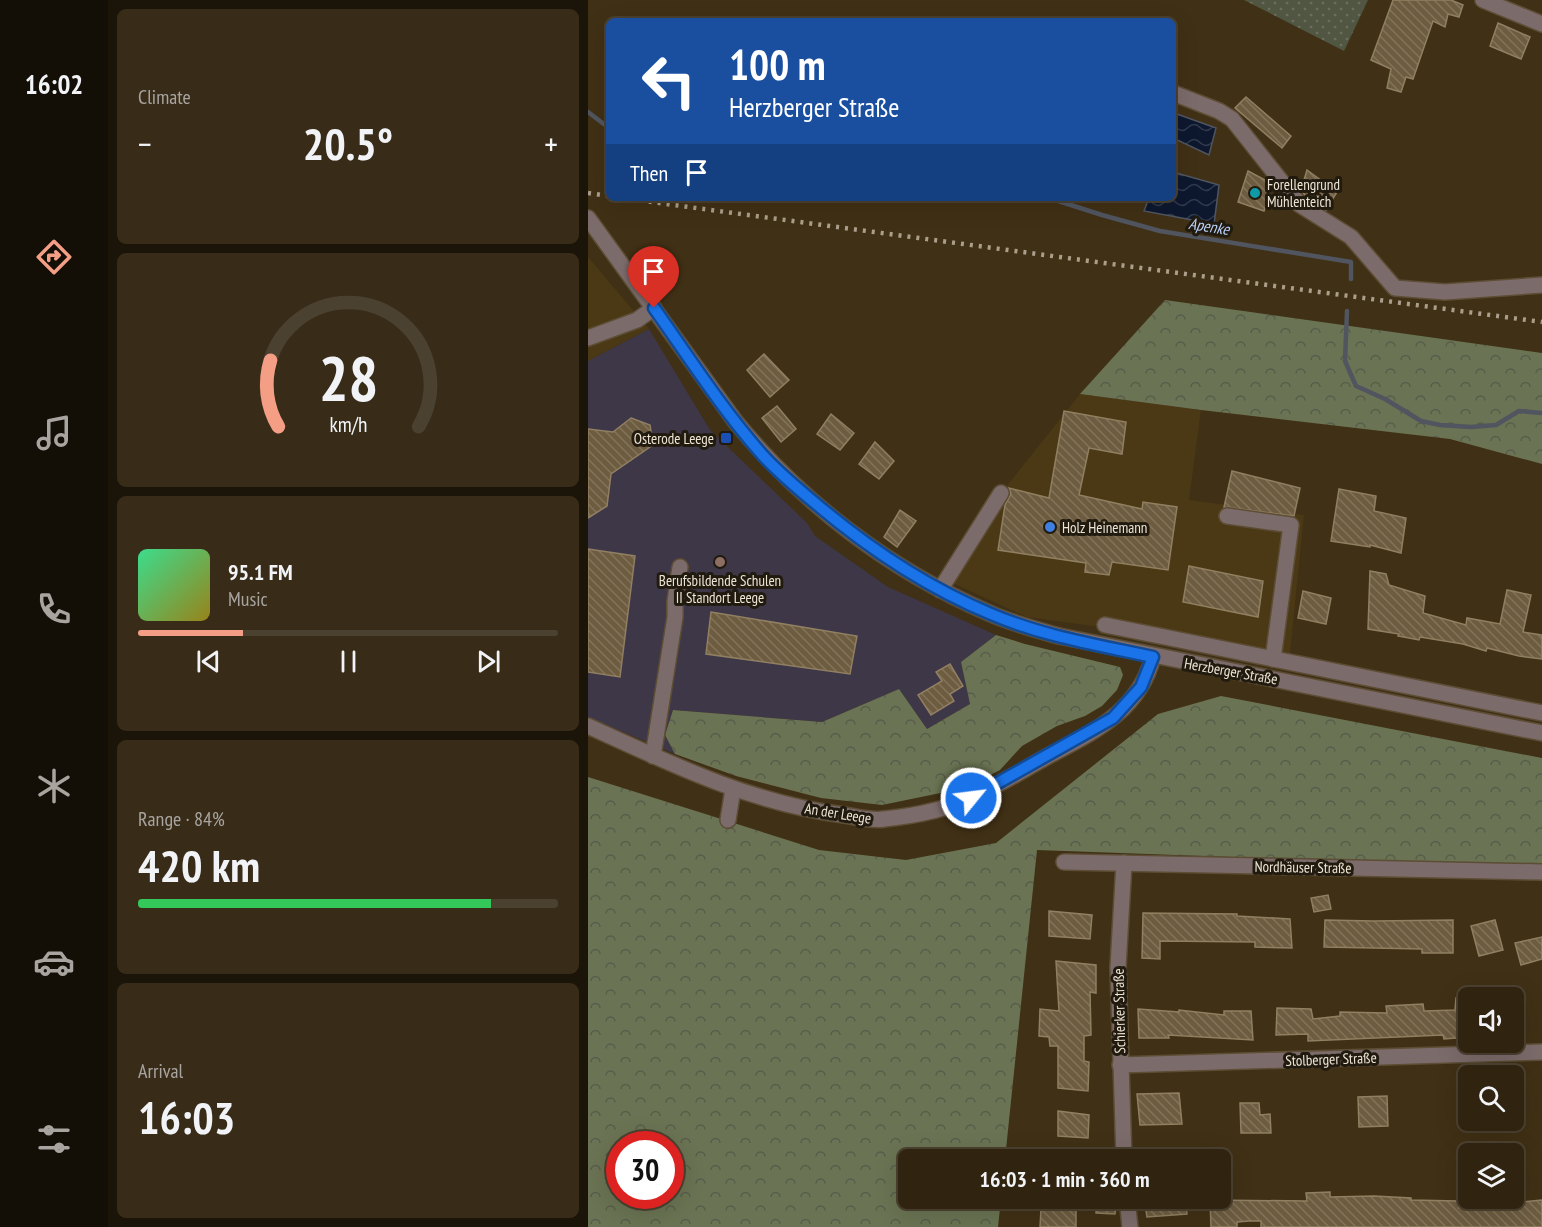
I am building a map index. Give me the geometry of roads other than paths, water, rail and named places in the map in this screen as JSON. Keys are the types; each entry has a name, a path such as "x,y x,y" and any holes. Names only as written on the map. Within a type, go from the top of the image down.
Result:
{"street":[{"path":"1483,0 1542,24"},
{"path":"1176,94 1219,111 1232,119 1300,205 1351,237 1395,288 1445,292 1542,285"},
{"name":"Herzberger Straße","path":"588,218 735,421 761,453 845,528 883,556 940,590 991,614 1059,636 1153,657 1265,677 1542,733"},
{"path":"588,338 637,320 654,308"},
{"path":"940,590 1001,493"},
{"name":"Herzberger Straße","path":"1227,516 1291,525 1273,659"},
{"path":"653,756 675,617 680,567"},
{"name":"Herzberger Straße","path":"1105,625 1542,713"},
{"name":"An der Leege","path":"588,726 686,771 733,789 819,812 882,820 945,807 971,798 1113,718 1141,687 1153,657"},
{"path":"728,820 733,789"},
{"name":"Nordhäuser Straße","path":"1064,862 1542,872"},
{"name":"Schierker Straße","path":"1124,863 1118,967 1124,1149"},
{"name":"Stolberger Straße","path":"1120,1065 1542,1052"},
{"path":"1128,1209 1130,1227"}],"water":[{"path":"1177,114 1216,128 1209,155 1176,139"},
{"path":"1176,173 1219,185 1214,224 1144,211 1148,201 1176,201"}],"waterway":[{"name":"Apenke","path":"588,112 606,126"},
{"name":"Apenke","path":"1058,201 1160,231 1351,262 1351,279"},
{"name":"Apenke","path":"1347,311 1345,361 1356,386 1385,399 1421,421 1471,427 1496,425 1519,411 1542,413"}],"railway":[{"path":"588,193 606,196"},
{"path":"644,201 1542,322"}],"place":[{"name":"Forellengrund Mühlenteich","path":"1255,193"},
{"name":"Osterode Leege","path":"726,438"},
{"name":"Holz Heinemann","path":"1050,527"},
{"name":"Berufsbildende Schulen II Standort Leege","path":"720,562"}]}
